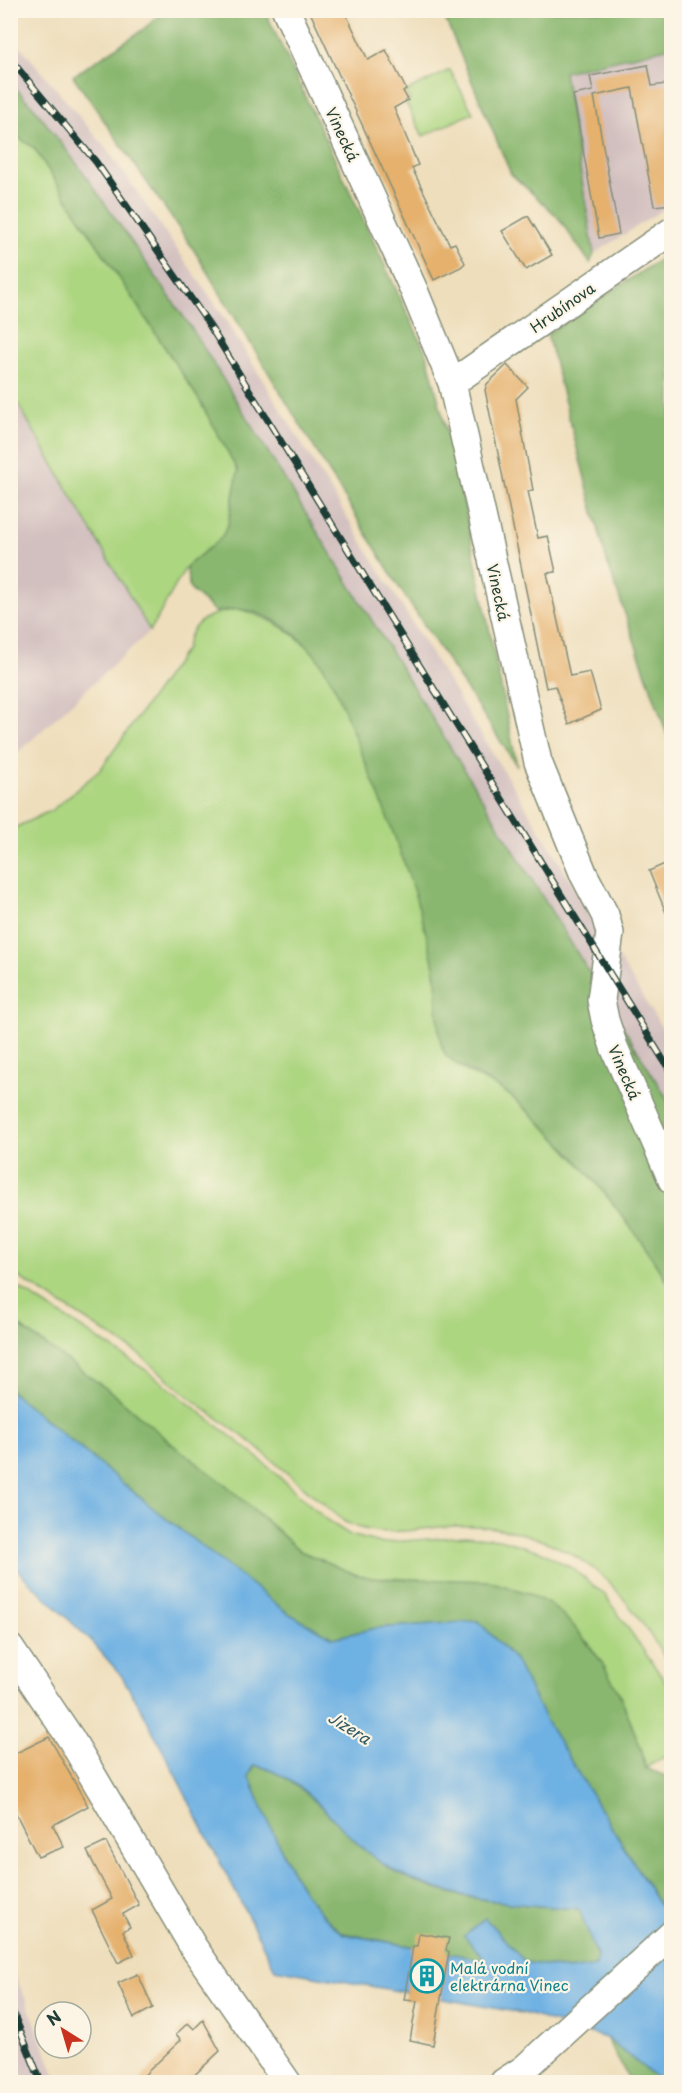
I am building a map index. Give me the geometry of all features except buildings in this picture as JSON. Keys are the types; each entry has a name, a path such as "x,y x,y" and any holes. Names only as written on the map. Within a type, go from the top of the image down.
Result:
{"street":[{"name":"Vinecká","path":"286,10 413,288 452,383 537,762 610,933 601,1000 605,1020 614,1047 672,1180"},
{"name":"Hrubínova","path":"452,383 672,231"},
{"path":"10,1648 71,1739 194,1948 287,2082"},
{"path":"514,2076 672,1934"}],"shaded area":[{"path":"10,34 109,152 220,311 671,1043 671,1105 192,329 83,172 11,84"},
{"path":"671,47 671,204 594,254 564,71"},
{"path":"10,392 150,631 11,759 10,759"},
{"path":"10,1965 33,2018 33,2060 49,2060 58,2082 23,2082 11,2051"}],"green space":[{"path":"165,11 265,11 427,355 459,480 517,766 399,587 192,247 73,76 141,31"},
{"path":"442,11 671,11 671,47 564,72 594,254 590,263 557,216 511,174"},
{"path":"450,70 473,113 423,136 406,103 410,100 405,92"},
{"path":"10,82 35,109 83,172 192,329 671,1105 671,1287 637,1236 599,1186 557,1139 512,1097 446,1056 438,1025 435,971 421,914 392,830 340,699 322,664 299,638 280,624 248,610 234,609 215,612 190,589 186,567 221,538 228,525 238,471 198,398 34,148 11,132"},
{"path":"10,132 34,148 198,398 238,471 228,525 221,538 186,567 150,631 11,392"},
{"path":"671,252 671,746 607,562 547,334"},
{"path":"238,609 278,624 295,636 320,660 338,693 391,825 422,915 435,973 443,1050 463,1069 508,1094 559,1141 619,1211 671,1287 671,1667 622,1596 602,1576 569,1553 532,1537 492,1528 453,1526 385,1532 345,1522 252,1443 194,1401 139,1354 11,1272 10,830 52,810 100,770 186,649 188,639 197,625 211,616"},
{"path":"10,1282 149,1372 256,1456 328,1521 350,1535 380,1543 466,1536 499,1539 540,1551 573,1569 605,1595 671,1690 671,1753 645,1768 642,1751 619,1693 588,1642 489,1581 373,1578 357,1575 300,1551 226,1485 173,1445 114,1394 11,1320"},
{"path":"10,1320 114,1394 173,1445 226,1485 300,1551 357,1575 373,1578 489,1581 528,1593 551,1605 573,1625 601,1661 619,1693 642,1751 645,1768 671,1778 671,1910 666,1915 546,1721 515,1660 478,1621 376,1628 333,1638 288,1613 164,1517 11,1391"},
{"path":"255,1765 275,1772 293,1783 310,1796 371,1855 409,1879 432,1888 481,1899 580,1909 597,1957 595,1967 568,1970 525,1962 485,1918 487,1961 344,1933 312,1902 287,1862 249,1776"},
{"path":"606,2038 662,2082 630,2081"}],"water":[{"name":"Jizera","path":"10,1391 164,1517 288,1613 333,1638 376,1628 478,1621 515,1660 546,1721 671,1924 671,2082 662,2082 606,2038 527,2014 275,1969 143,1712 121,1675 93,1643 11,1564","holes":["254,1765 275,1772 293,1782 309,1795 371,1855 410,1878 456,1894 481,1899 579,1909 597,1956 596,1966 568,1970 525,1962 485,1918 464,1936 486,1960 344,1934 327,1920 299,1883 276,1840 249,1776"]}],"railway":[{"path":"10,59 96,162 206,320 672,1074"},
{"path":"10,2005 41,2082"}],"place":[{"name":"Malá vodní elektrárna Vinec","path":"427,1976"}]}
